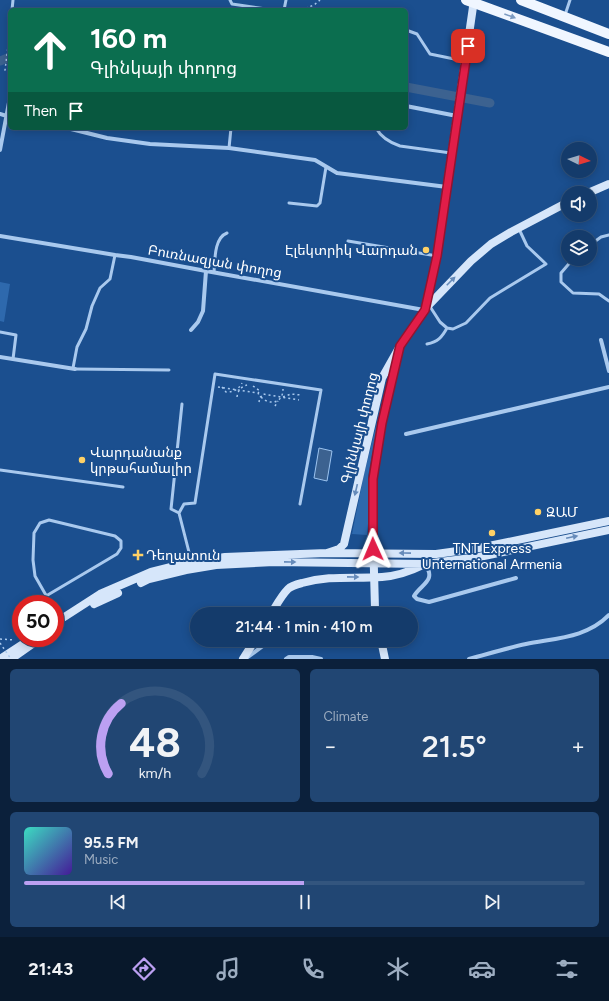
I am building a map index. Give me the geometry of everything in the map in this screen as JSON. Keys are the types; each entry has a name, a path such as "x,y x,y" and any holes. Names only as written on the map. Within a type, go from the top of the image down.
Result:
{"main road":[{"path":"521,0 609,34"},
{"path":"471,1 609,52"},
{"name":"Գլինկայի փողոց","path":"327,553 339,549 344,544 382,378 400,346 427,308 437,256 458,113 471,1"},
{"path":"597,189 609,184"},
{"path":"427,308 471,262 491,244 561,206"},
{"path":"376,607 373,535 373,479 382,423 400,346"},
{"path":"64,617 100,594 151,572 191,562 225,557 345,552 436,554 479,548 609,521"},
{"path":"64,623 101,600 149,579 186,570 216,565 274,562 425,564 480,557 609,530"},
{"path":"336,577 345,552"},
{"path":"276,607 289,588 308,581 336,577 382,577 408,573 425,564"},
{"path":"0,659 18,647"},
{"path":"11,659 28,647"},
{"path":"244,659 251,647"},
{"path":"382,647 385,659"}],"street":[{"path":"408,106 458,113"},
{"path":"0,114 8,117 0,150"},
{"path":"76,130 107,138 150,144 229,148 314,160 337,173 447,187"},
{"name":"Բուռնազյան փողոց","path":"0,236 115,255 131,256 206,271 427,308"},
{"path":"192,330 198,322 203,310 206,271"},
{"path":"601,340 609,371"},
{"path":"0,357 74,369"},
{"path":"406,434 609,387"},
{"path":"425,564 429,569 430,574 428,580 414,596 422,601 429,602 516,578"},
{"path":"469,659 503,649 583,633 598,625 609,615"},
{"path":"244,659 261,647"},
{"path":"286,659 289,657 312,657 321,659"}],"lane":[{"path":"230,0 232,4 259,8"},
{"path":"564,16 570,0"},
{"path":"408,31 417,34 430,54 465,61"},
{"path":"229,148 232,130"},
{"path":"377,130 393,144 452,153"},
{"path":"289,202 317,206 320,203 326,167"},
{"path":"427,308 447,328 453,329 466,323 490,298 546,264 528,246 518,228"},
{"path":"214,272 219,240 224,234 227,233"},
{"path":"597,241 609,235"},
{"path":"348,241 437,256"},
{"path":"115,255 110,279 100,288 92,306 86,328 77,347 74,369 169,370"},
{"path":"567,266 561,273 561,282 573,294 599,294 609,300"},
{"path":"427,344 441,338 447,328"},
{"path":"0,332 16,335 13,359"},
{"path":"191,562 179,513 184,504 195,503 215,374 321,390 300,504"},
{"path":"179,513 171,509 182,404"},
{"path":"0,470 123,487"},
{"path":"49,520 59,521 115,536 121,541 121,548 117,554 46,596 35,576 33,560 34,533 40,522 49,520"}],"path":[{"path":"306,8 314,5 320,0"},
{"path":"8,47 5,70 8,74"},
{"path":"237,397 238,390 242,383"},
{"path":"259,392 238,390 222,387 226,392 238,390 242,386 248,385 253,386 259,392 263,392 263,394 299,400"},
{"path":"259,402 259,392 261,386"},
{"path":"282,397 283,389"},
{"path":"260,397 263,394"},
{"path":"275,406 282,397 291,394 301,395"},
{"path":"260,397 267,402 278,401"},
{"path":"0,639 12,640"},
{"path":"0,643 11,659"}],"shaded area":[{"path":"0,282 10,284 4,322 0,321"},
{"path":"382,402 368,476 367,535 352,534 364,474"},
{"path":"319,448 332,451 327,481 314,478"}],"waterway":[{"path":"0,61 8,58"},
{"path":"408,87 490,103"}],"place":[{"name":"Էլեկտրիկ Վարդան","path":"426,250"},
{"name":"Վարդանանք կրթահամալիր","path":"82,460"},
{"name":"ԶԱՄ","path":"538,512"},
{"name":"TNT Express Unternational Armenia","path":"492,533"},
{"name":"Դեղատուն","path":"138,555"}],"route":[{"path":"373,549 373,479 382,423 400,346 425,310 437,256 468,46"}]}
